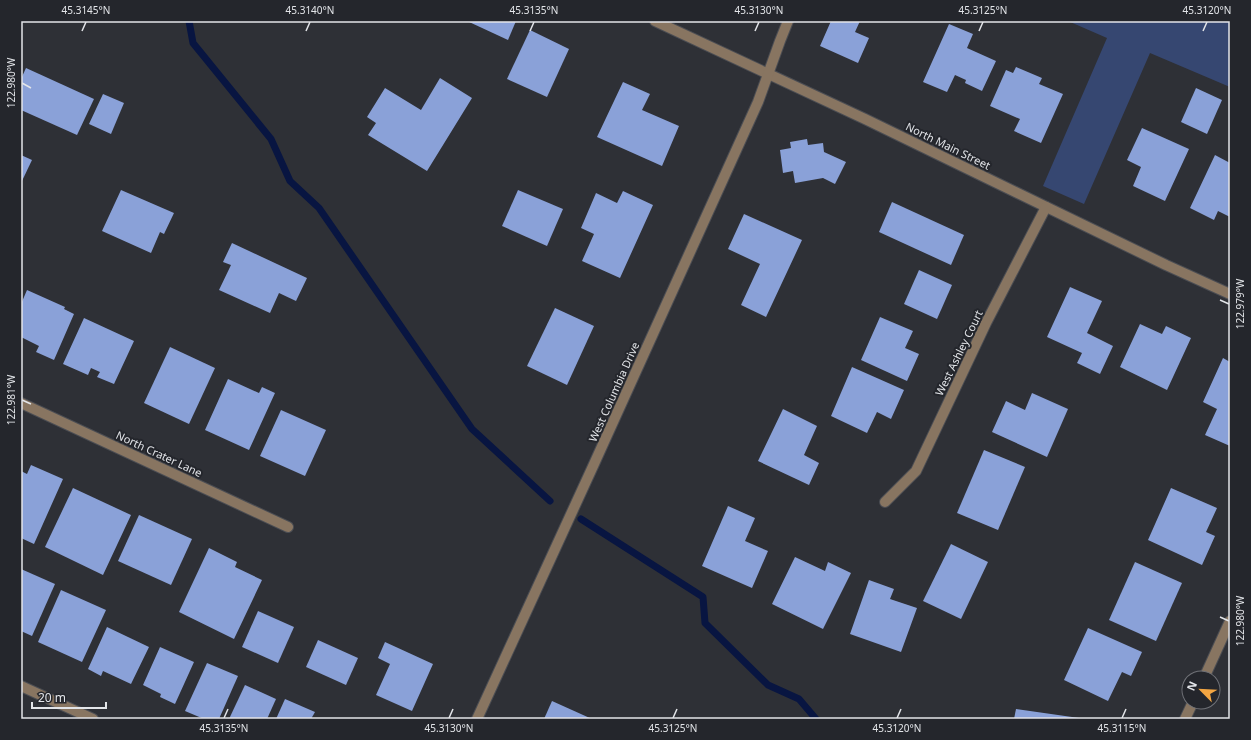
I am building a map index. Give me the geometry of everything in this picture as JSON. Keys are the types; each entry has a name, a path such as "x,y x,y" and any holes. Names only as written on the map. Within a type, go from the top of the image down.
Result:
{"street":[{"name":"North Main Street","path":"655,21 768,73 1230,294"},
{"name":"West Columbia Drive","path":"476,719 594,464 758,102 788,21"},
{"name":"West Ashley Court","path":"885,502 916,471 986,323 1046,207"},
{"name":"North Crater Lane","path":"21,403 288,527"},
{"path":"1208,670 1230,621"},
{"path":"21,686 93,719"}],"shaded area":[{"path":"1068,21 1230,21 1230,87 1150,53 1084,204 1043,186 1107,38"}],"building":[{"path":"467,21 516,21 508,40"},
{"path":"831,21 860,21 855,32 869,38 858,63 820,46"},
{"path":"949,24 973,34 967,48 996,61 982,91 965,83 966,80 955,75 947,92 923,82"},
{"path":"530,30 569,49 547,97 507,79"},
{"path":"1016,67 1042,78 1039,84 1063,94 1041,143 1014,131 1020,119 990,106 1006,70 1013,73"},
{"path":"26,68 94,99 77,135 21,110 21,79"},
{"path":"440,78 472,98 427,171 368,135 376,123 367,117 385,88 421,110"},
{"path":"623,82 650,94 642,110 679,126 662,166 597,137"},
{"path":"1196,88 1222,100 1207,134 1181,122"},
{"path":"103,94 124,103 111,134 89,124"},
{"path":"1142,128 1189,149 1165,201 1133,186 1141,167 1127,160"},
{"path":"807,139 808,145 823,143 824,152 846,162 835,184 823,178 795,183 793,171 783,173 780,150 791,148 790,142"},
{"path":"21,155 32,160 21,183"},
{"path":"1215,155 1230,163 1230,217 1218,211 1214,220 1190,208"},
{"path":"121,190 174,213 164,234 160,232 151,253 102,231"},
{"path":"518,190 563,209 547,246 502,226"},
{"path":"623,191 653,205 620,278 582,261 594,234 581,228 596,193 617,203"},
{"path":"892,202 964,235 951,265 879,232"},
{"path":"744,214 802,240 766,317 741,305 760,264 728,249"},
{"path":"232,243 307,278 296,301 279,293 270,313 219,290 231,265 223,262"},
{"path":"919,270 952,285 937,319 904,304"},
{"path":"1070,287 1102,301 1087,333 1113,346 1100,374 1077,363 1082,353 1047,337"},
{"path":"27,290 65,307 64,309 74,314 54,360 36,352 39,346 21,337 21,304"},
{"path":"555,308 594,326 567,385 527,366"},
{"path":"880,317 913,331 905,348 919,354 907,381 861,360"},
{"path":"84,318 134,341 114,384 97,377 100,372 91,368 88,375 63,364"},
{"path":"1140,324 1162,334 1166,326 1191,338 1167,390 1120,367"},
{"path":"170,347 215,368 189,424 144,403"},
{"path":"1223,358 1230,362 1230,446 1205,435 1217,409 1203,402"},
{"path":"852,367 904,390 891,419 877,412 867,433 831,416"},
{"path":"228,379 259,393 262,387 275,393 249,450 205,430"},
{"path":"1032,393 1068,409 1047,457 992,432 1006,401 1025,410"},
{"path":"783,409 817,426 804,455 819,463 809,485 758,461"},
{"path":"281,410 326,430 305,476 260,456"},
{"path":"984,450 1025,467 998,530 957,513"},
{"path":"31,465 63,479 34,544 21,538 21,471 27,474"},
{"path":"73,488 131,515 103,575 45,547"},
{"path":"1171,488 1217,508 1206,532 1215,536 1202,565 1148,540"},
{"path":"728,506 755,518 745,541 768,551 752,588 702,566"},
{"path":"139,515 192,539 171,585 118,561"},
{"path":"951,544 988,562 961,619 923,601"},
{"path":"209,548 237,562 235,567 262,580 234,639 179,612"},
{"path":"795,557 825,571 828,562 851,573 823,629 772,604"},
{"path":"1135,562 1182,583 1156,641 1109,620"},
{"path":"21,569 55,584 32,636 21,631"},
{"path":"869,580 894,589 890,599 917,608 901,652 850,634"},
{"path":"61,590 106,610 82,662 38,642"},
{"path":"258,611 294,627 278,663 242,647"},
{"path":"107,627 149,647 131,684 103,671 101,676 88,669"},
{"path":"1088,628 1142,652 1131,676 1122,672 1108,701 1064,680"},
{"path":"318,640 358,658 346,685 306,667"},
{"path":"385,642 433,664 412,711 376,695 390,664 378,658"},
{"path":"160,647 194,662 175,704 160,697 161,694 143,685"},
{"path":"207,663 238,676 219,719 204,719 185,711"},
{"path":"245,685 276,699 267,719 229,719"},
{"path":"285,699 315,712 311,719 276,719"},
{"path":"552,701 592,719 544,719"},
{"path":"1016,709 1079,718 1079,719 1014,719"}],"waterway":[{"path":"189,21 193,43 271,139 290,181 319,208 472,429 550,501"},
{"path":"581,519 703,597 705,623 768,685 799,699 816,719"}]}
